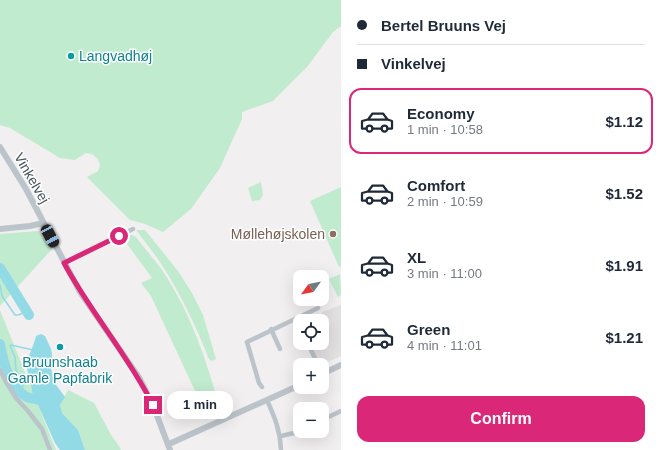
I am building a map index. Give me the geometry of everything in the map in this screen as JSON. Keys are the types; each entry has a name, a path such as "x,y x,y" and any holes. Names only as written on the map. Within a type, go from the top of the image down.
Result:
{"street":[{"name":"Vinkelvej","path":"0,147 26,190 64,263 91,309 124,354 140,379 153,405 170,447"},
{"path":"0,229 43,223"},
{"path":"64,263 133,229"},
{"path":"305,314 318,308"},
{"path":"262,387 259,383 247,342 293,319"},
{"path":"271,330 280,349"},
{"path":"329,371 341,365"},
{"path":"0,370 16,398 42,429 50,450"},
{"path":"170,447 293,388"},
{"path":"267,400 278,424 281,436 281,450"},
{"path":"329,417 341,411"},
{"path":"281,436 293,433"}],"shaded area":[{"path":"341,305 341,356 329,361 329,358 317,358 314,350 329,350 329,314 322,314 322,312"}],"green space":[{"path":"0,0 341,0 341,26 333,32 307,67 273,101 242,112 242,119 220,168 191,209 163,232 145,224 130,220 87,177 98,171 100,165 98,159 92,154 86,153 75,160 60,158 10,128 0,125"},
{"path":"261,182 263,195 260,200 252,201 248,188"},
{"name":"Møllehøjskolen","path":"341,187 341,266 339,267 310,201"},
{"path":"136,230 145,230 178,271 192,293 203,315 216,359 212,361 209,359 176,288 159,261"},
{"path":"38,231 52,249 0,306 0,234"},
{"path":"127,235 136,237 162,270 182,304 198,339 221,413 208,419 151,296 141,283 152,278 122,237"},
{"path":"340,274 341,295 338,297 329,279"},
{"path":"0,310 56,450 0,450"},
{"path":"68,390 94,403 121,450 85,450 78,430 62,413 60,405"}],"water":[{"path":"41,334 45,336 51,349 53,361 50,364 54,382 65,397 60,405 62,413 78,430 85,450 60,450 55,443 38,405 33,403 27,363 36,336"}],"waterway":[{"path":"0,268 29,315"},
{"path":"0,285 2,296 15,315 26,312"},
{"path":"0,344 8,373 19,391 25,396 33,399 47,400"},
{"path":"20,391 23,386 16,370 15,357 10,346 33,350"}],"place":[{"name":"Langvadhøj","path":"71,56"},
{"name":"Møllehøjskolen","path":"333,234"},
{"name":"Bruunshaab Gamle Papfabrik","path":"60,347"}],"route":[{"path":"119,236 64,263 91,309 124,354 140,379 153,405"}]}
